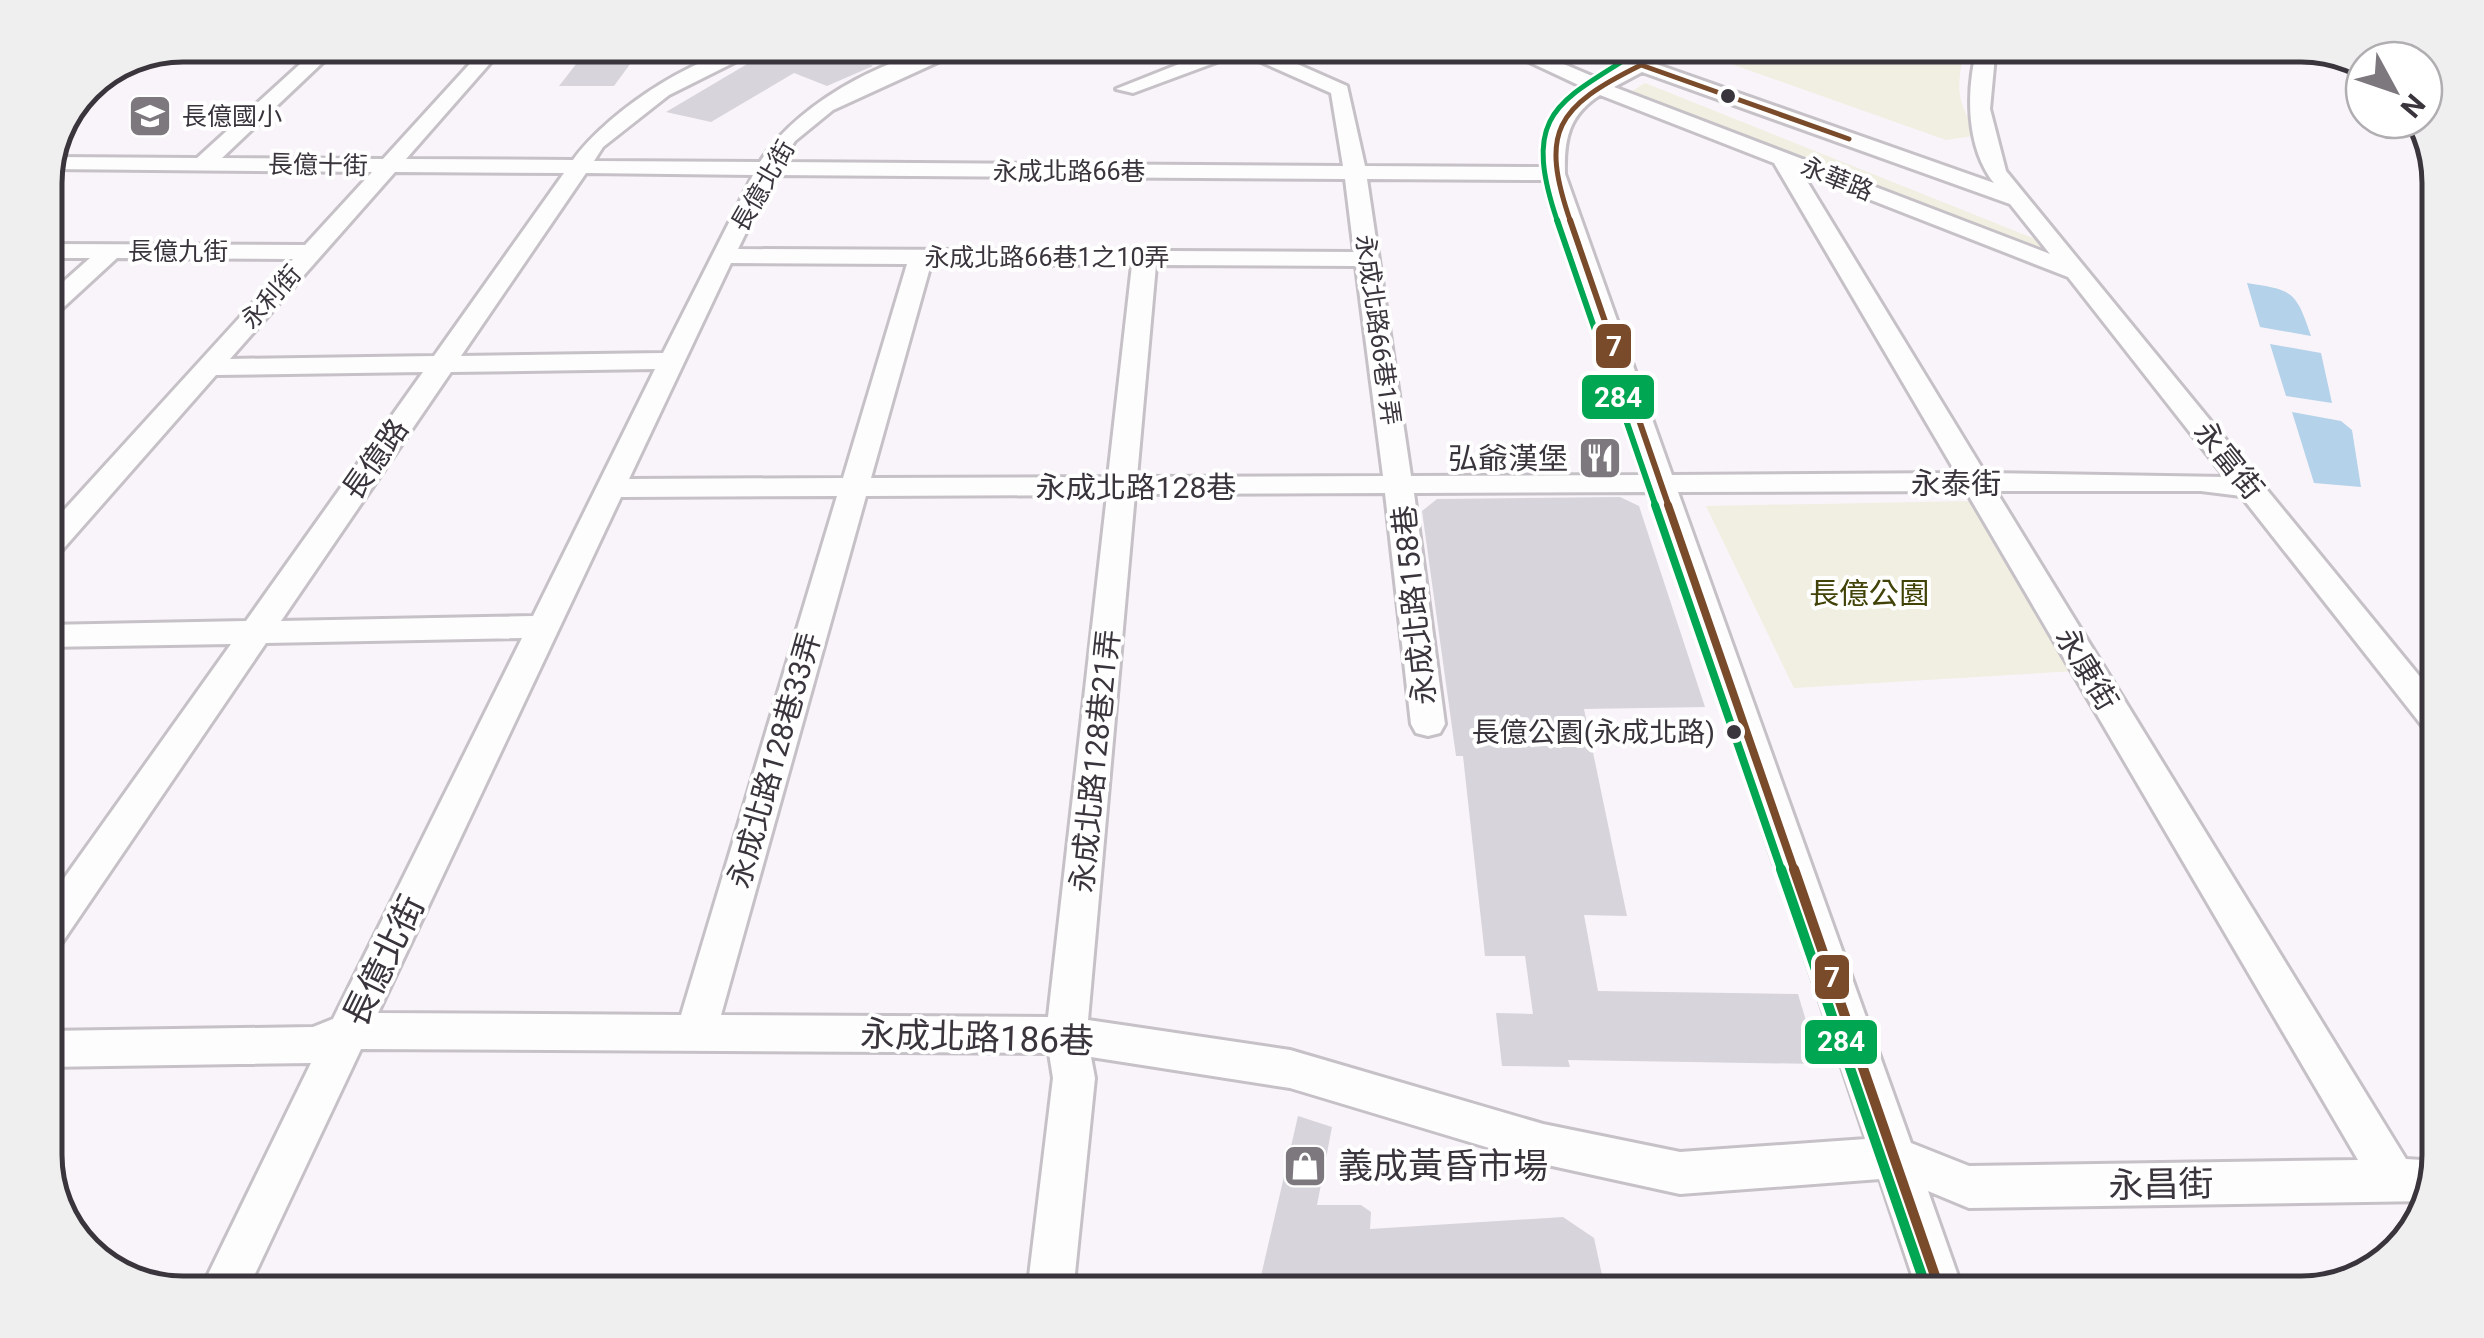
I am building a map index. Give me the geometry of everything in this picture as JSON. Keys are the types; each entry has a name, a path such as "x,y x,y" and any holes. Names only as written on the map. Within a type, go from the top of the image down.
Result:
{"street":[{"path":"203,164 314,62"},
{"name":"永利街","path":"63,530 482,62"},
{"name":"長億路","path":"63,910 596,143 651,98 720,62"},
{"name":"長億北街","path":"230,1276 768,172 790,135 824,108 928,62"},
{"path":"1126,89 1199,62"},
{"name":"永成北路66巷1弄","path":"1278,62 1340,90 1358,174 1400,486"},
{"name":"永華路","path":"1547,62 1598,87 2075,272"},
{"path":"1644,62 1598,87 1560,119 1552,135 1554,174 1935,1276"},
{"name":"永富街","path":"1984,62 1980,91 1988,154 2017,199 2422,701"},
{"path":"1641,64 2017,199"},
{"name":"永康街","path":"1781,157 1975,482 2413,1180"},
{"name":"長億十街","path":"65,163 584,165"},
{"name":"永成北路66巷","path":"584,165 768,172 1554,174"},
{"name":"長億九街","path":"63,251 310,252"},
{"path":"63,295 110,252"},
{"name":"永成北路66巷1之10弄","path":"726,256 1368,259"},
{"name":"永成北路128巷21弄","path":"1052,1276 1074,1078 1066,1035 1145,256"},
{"name":"永成北路128巷33弄","path":"696,1033 921,257"},
{"path":"208,367 674,360"},
{"name":"永泰街","path":"1660,484 2200,482 2252,489"},
{"name":"永成北路128巷","path":"612,488 1660,484"},
{"name":"永成北路158巷","path":"1400,486 1428,724"},
{"path":"63,636 545,627"},
{"name":"永成北路186巷","path":"63,1048 313,1045 350,1031 1066,1035 1290,1069 1544,1144 1680,1173 1895,1157"},
{"name":"永昌街","path":"1895,1157 1968,1187 2413,1180"}],"green space":[{"path":"1726,62 1962,62 1961,102 1979,135 1946,140"},
{"path":"1645,83 2035,239 2049,259 1626,95"},
{"name":"長億公園","path":"1969,501 2075,671 1794,688 1706,506"}],"water":[{"path":"2247,283 2291,295 2311,336 2260,327"},
{"path":"2270,344 2321,353 2332,403 2286,396"},
{"path":"2292,412 2341,421 2352,430 2361,487 2314,483"}],"building":[{"path":"578,62 632,62 614,86 559,86"},
{"path":"751,62 864,62 873,66 827,86 794,73 711,122 666,112"},
{"path":"1620,497 1639,506 1705,707 1584,709 1627,916 1584,915 1598,991 1798,994 1819,1064 1568,1060 1570,1067 1502,1066 1496,1013 1533,1014 1525,956 1485,956 1463,756 1456,756 1422,511 1437,499"},
{"name":"義成黃昏市場","path":"1298,1116 1332,1127 1317,1205 1361,1205 1371,1212 1370,1229 1563,1217 1594,1238 1602,1276 1261,1276"}],"transit line":[{"name":"284","path":"1621,62 1571,93 1558,107 1548,124 1542,177 1922,1276"},
{"name":"7","path":"1641,65 1576,104 1559,132 1554,174 1935,1276"},
{"name":"7","path":"1641,65 1849,139"}],"place":[{"name":"長億國小","path":"150,116"},
{"name":"弘爺漢堡","path":"1600,458"},
{"name":"長億公園(永成北路)","path":"1734,732"},
{"name":"義成黃昏市場","path":"1305,1166"}]}
